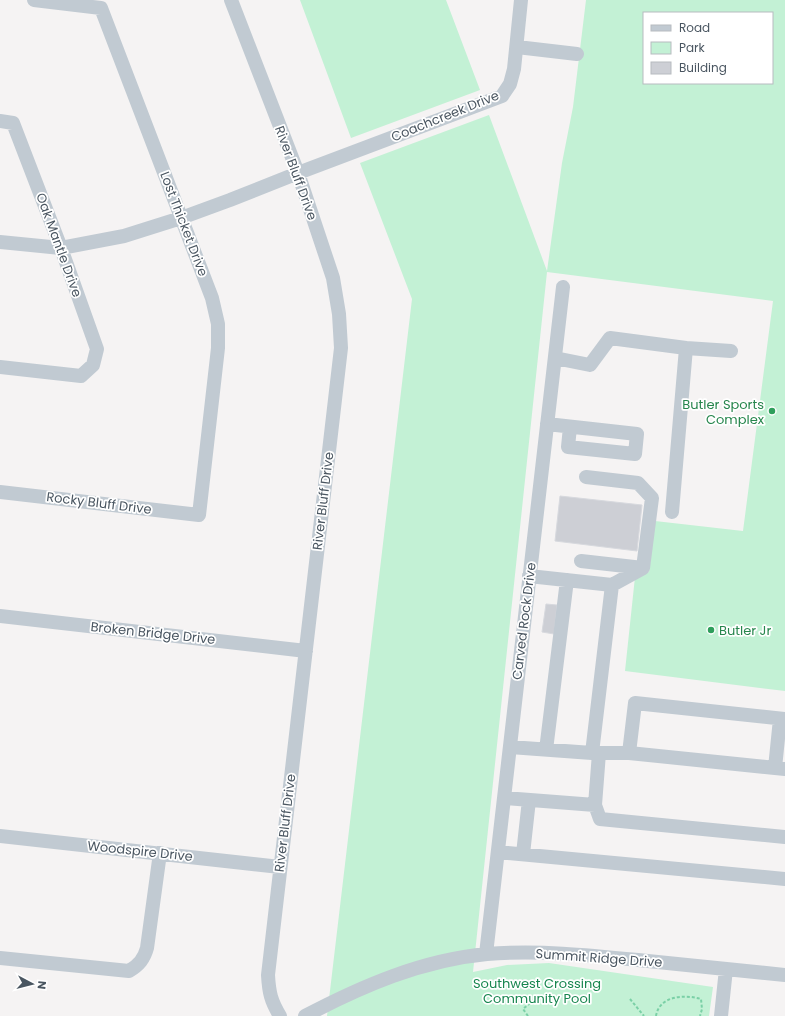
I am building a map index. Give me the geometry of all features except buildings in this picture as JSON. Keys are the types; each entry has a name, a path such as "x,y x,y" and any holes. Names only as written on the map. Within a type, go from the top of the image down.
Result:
{"street":[{"name":"Lost Thicket Drive","path":"34,0 101,8 212,298 218,324 218,348 199,515"},
{"name":"River Bluff Drive","path":"231,0 298,173 333,278 339,314 341,348 268,975 268,991 280,1016"},
{"name":"Coachcreek Drive","path":"0,242 61,248 124,236 181,218 230,200 502,96 510,84 514,69 521,0"},
{"path":"517,47 577,54"},
{"name":"Oak Mantle Drive","path":"0,121 13,123 61,248 97,349 93,365 81,376 0,367"},
{"name":"Carved Rock Drive","path":"486,954 563,287"},
{"path":"555,358 590,364 610,338 686,348 731,351"},
{"path":"672,512 686,348"},
{"path":"547,424 570,427"},
{"path":"586,477 638,483 652,498 643,568"},
{"name":"Rocky Bluff Drive","path":"0,492 199,515"},
{"path":"581,561 643,568"},
{"path":"530,576 612,585 643,568"},
{"path":"546,750 567,580"},
{"path":"612,585 596,753 595,804 600,819 785,837"},
{"name":"Broken Bridge Drive","path":"0,616 306,651"},
{"path":"510,747 596,753 629,753 780,768 783,719 636,703 629,753"},
{"path":"504,798 595,804"},
{"path":"523,854 529,800"},
{"name":"Woodspire Drive","path":"0,836 280,867"},
{"path":"498,852 785,879"},
{"path":"0,958 129,971 139,965 148,948 160,853"},
{"name":"Summit Ridge Drive","path":"305,1016 368,985 406,971 431,964 486,954 574,954 785,975"},
{"path":"721,1016 726,969"}],"path":[{"path":"656,1016 658,1007 667,999 696,997 701,999 702,1003 700,1016"},
{"path":"528,1016 522,1009 535,999"},
{"path":"630,999 644,1016"}],"green space":[{"path":"300,0 446,0 480,90 351,138"},
{"name":"Southwest Crossing Community Pool","path":"586,0 785,0 785,691 625,671 635,577 649,572 655,521 743,531 773,301 547,272 473,972 507,965 549,963 713,987 709,1016 327,1016 412,299 360,163 489,115 547,271 562,163 573,107"}],"place":[{"name":"Butler Sports Complex","path":"772,411"},
{"name":"Butler Jr","path":"711,630"}]}
